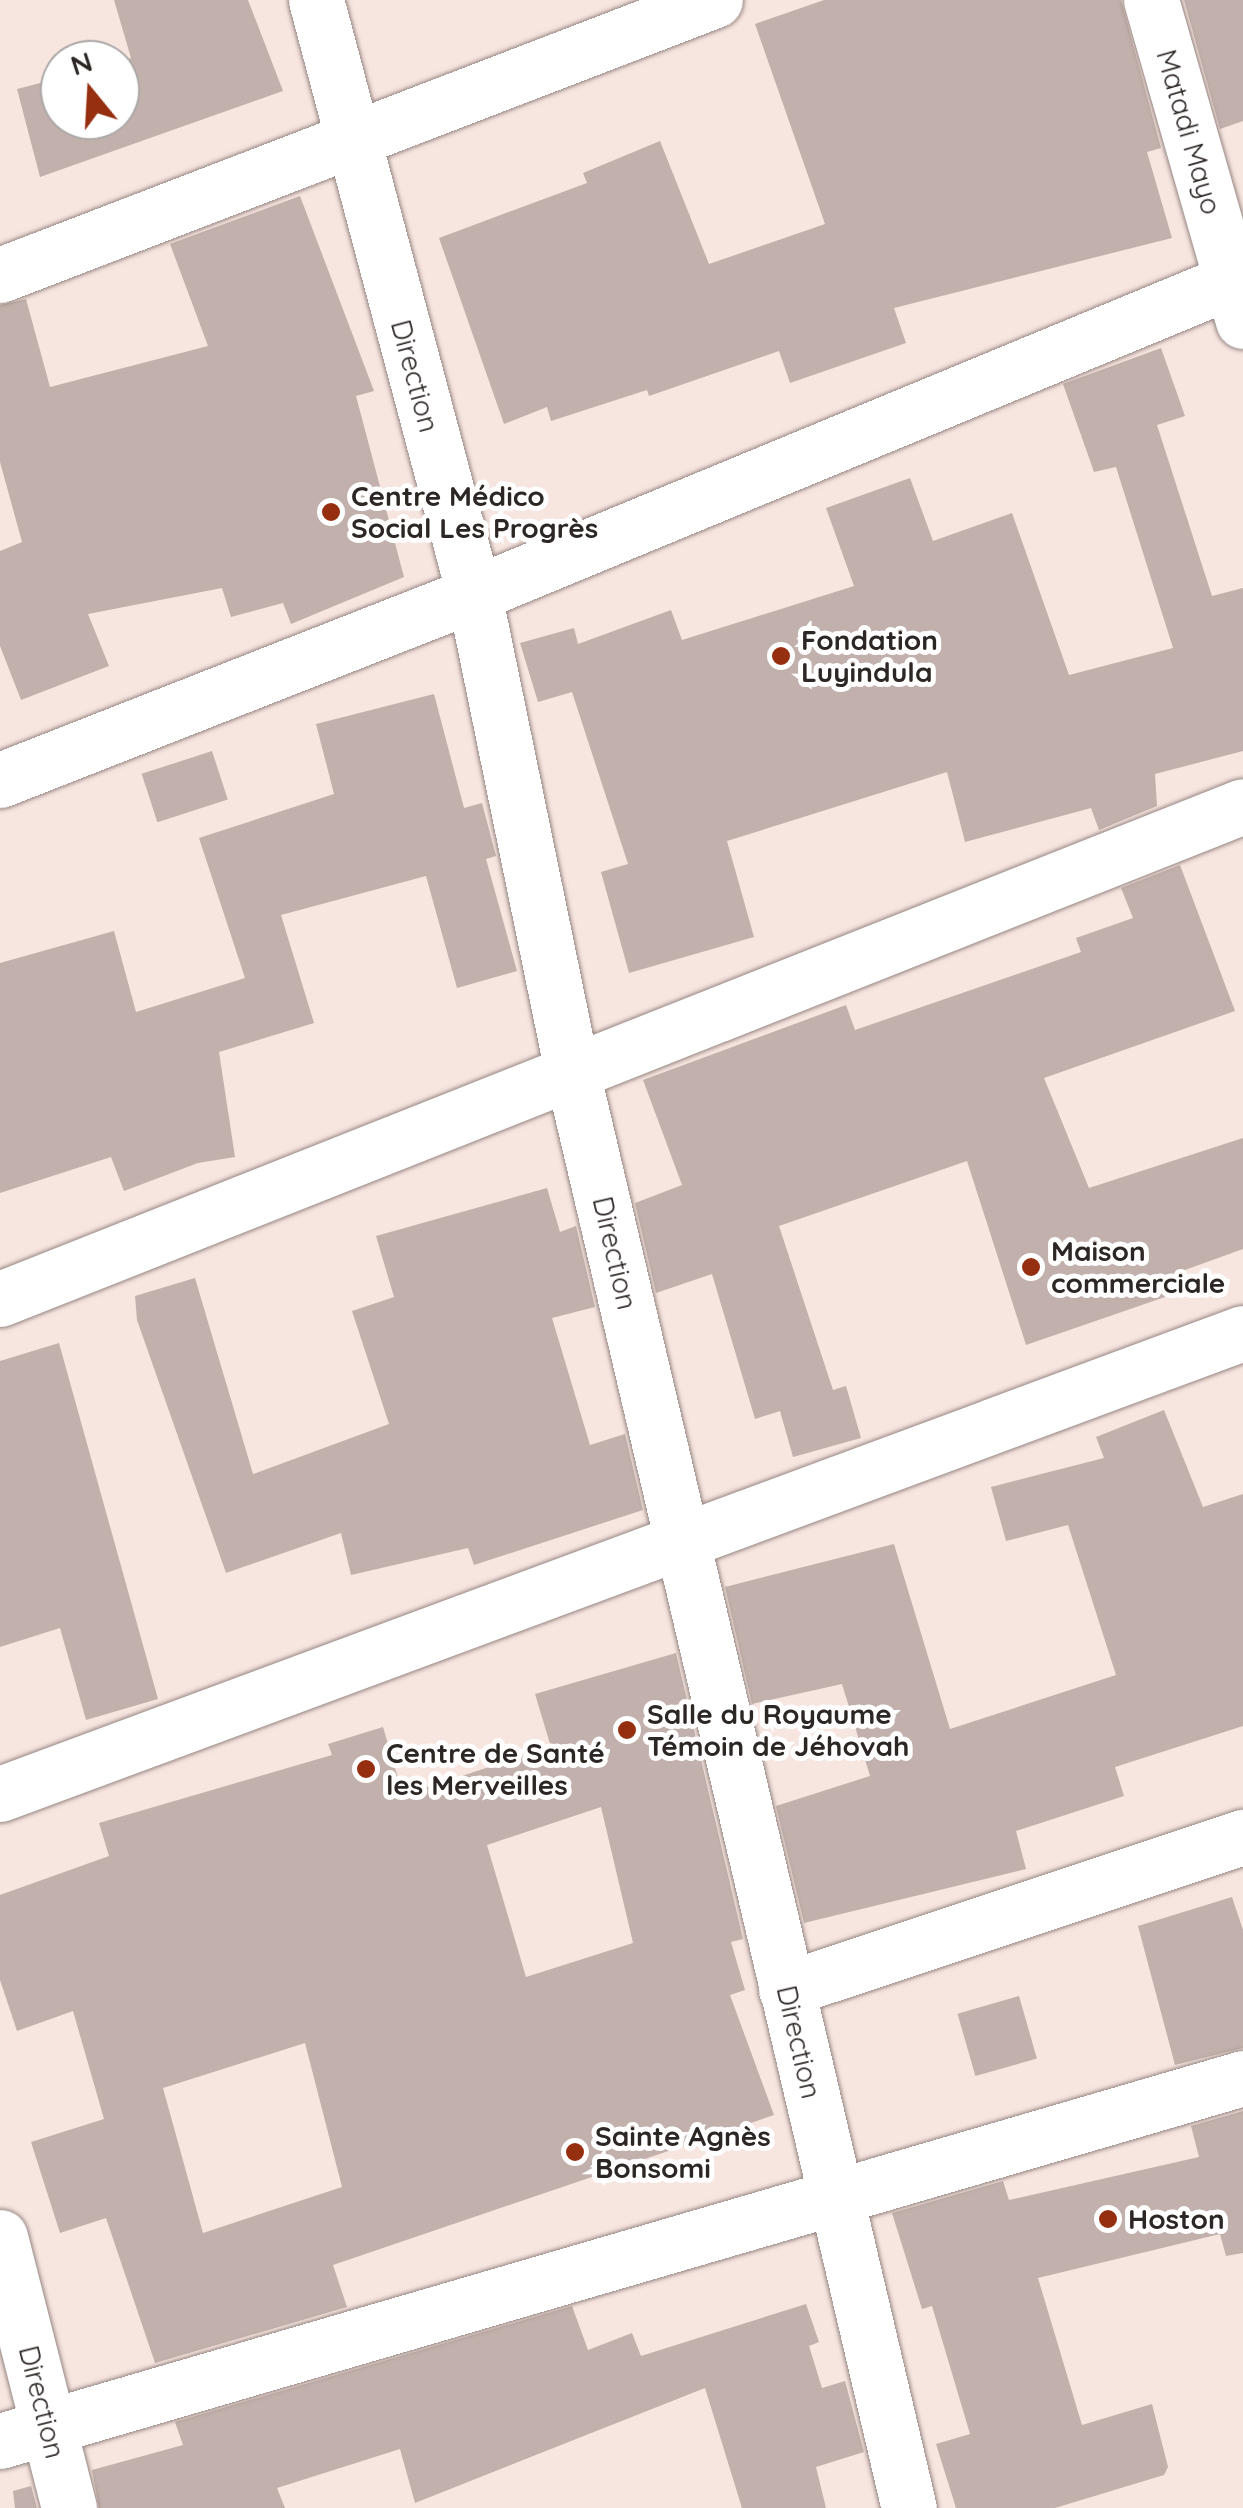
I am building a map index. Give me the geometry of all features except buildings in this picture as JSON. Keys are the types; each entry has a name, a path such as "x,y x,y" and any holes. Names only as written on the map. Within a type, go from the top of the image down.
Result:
{"street":[{"name":"Direction","path":"316,0 474,594 573,1076 910,2508"},
{"path":"0,275 715,0"},
{"name":"Matadi Mayo","path":"1151,0 1239,293"},
{"path":"0,780 1239,293"},
{"path":"0,1299 573,1076 1243,806"},
{"path":"0,1794 684,1544 1243,1333"},
{"path":"786,1988 1243,1837"},
{"path":"24,2434 1243,2078"},
{"name":"Direction","path":"0,2237 24,2434 69,2508"}],"place":[{"name":"Centre Médico Social Les Progrès","path":"331,512"},
{"name":"Fondation Luyindula","path":"781,656"},
{"name":"Maison commerciale","path":"1031,1267"},
{"name":"Salle du Royaume Témoin de Jéhovah","path":"627,1730"},
{"name":"Centre de Santé les Merveilles","path":"366,1769"},
{"name":"Sainte Agnès Bonsomi","path":"575,2152"},
{"name":"Hoston","path":"1108,2219"}]}
